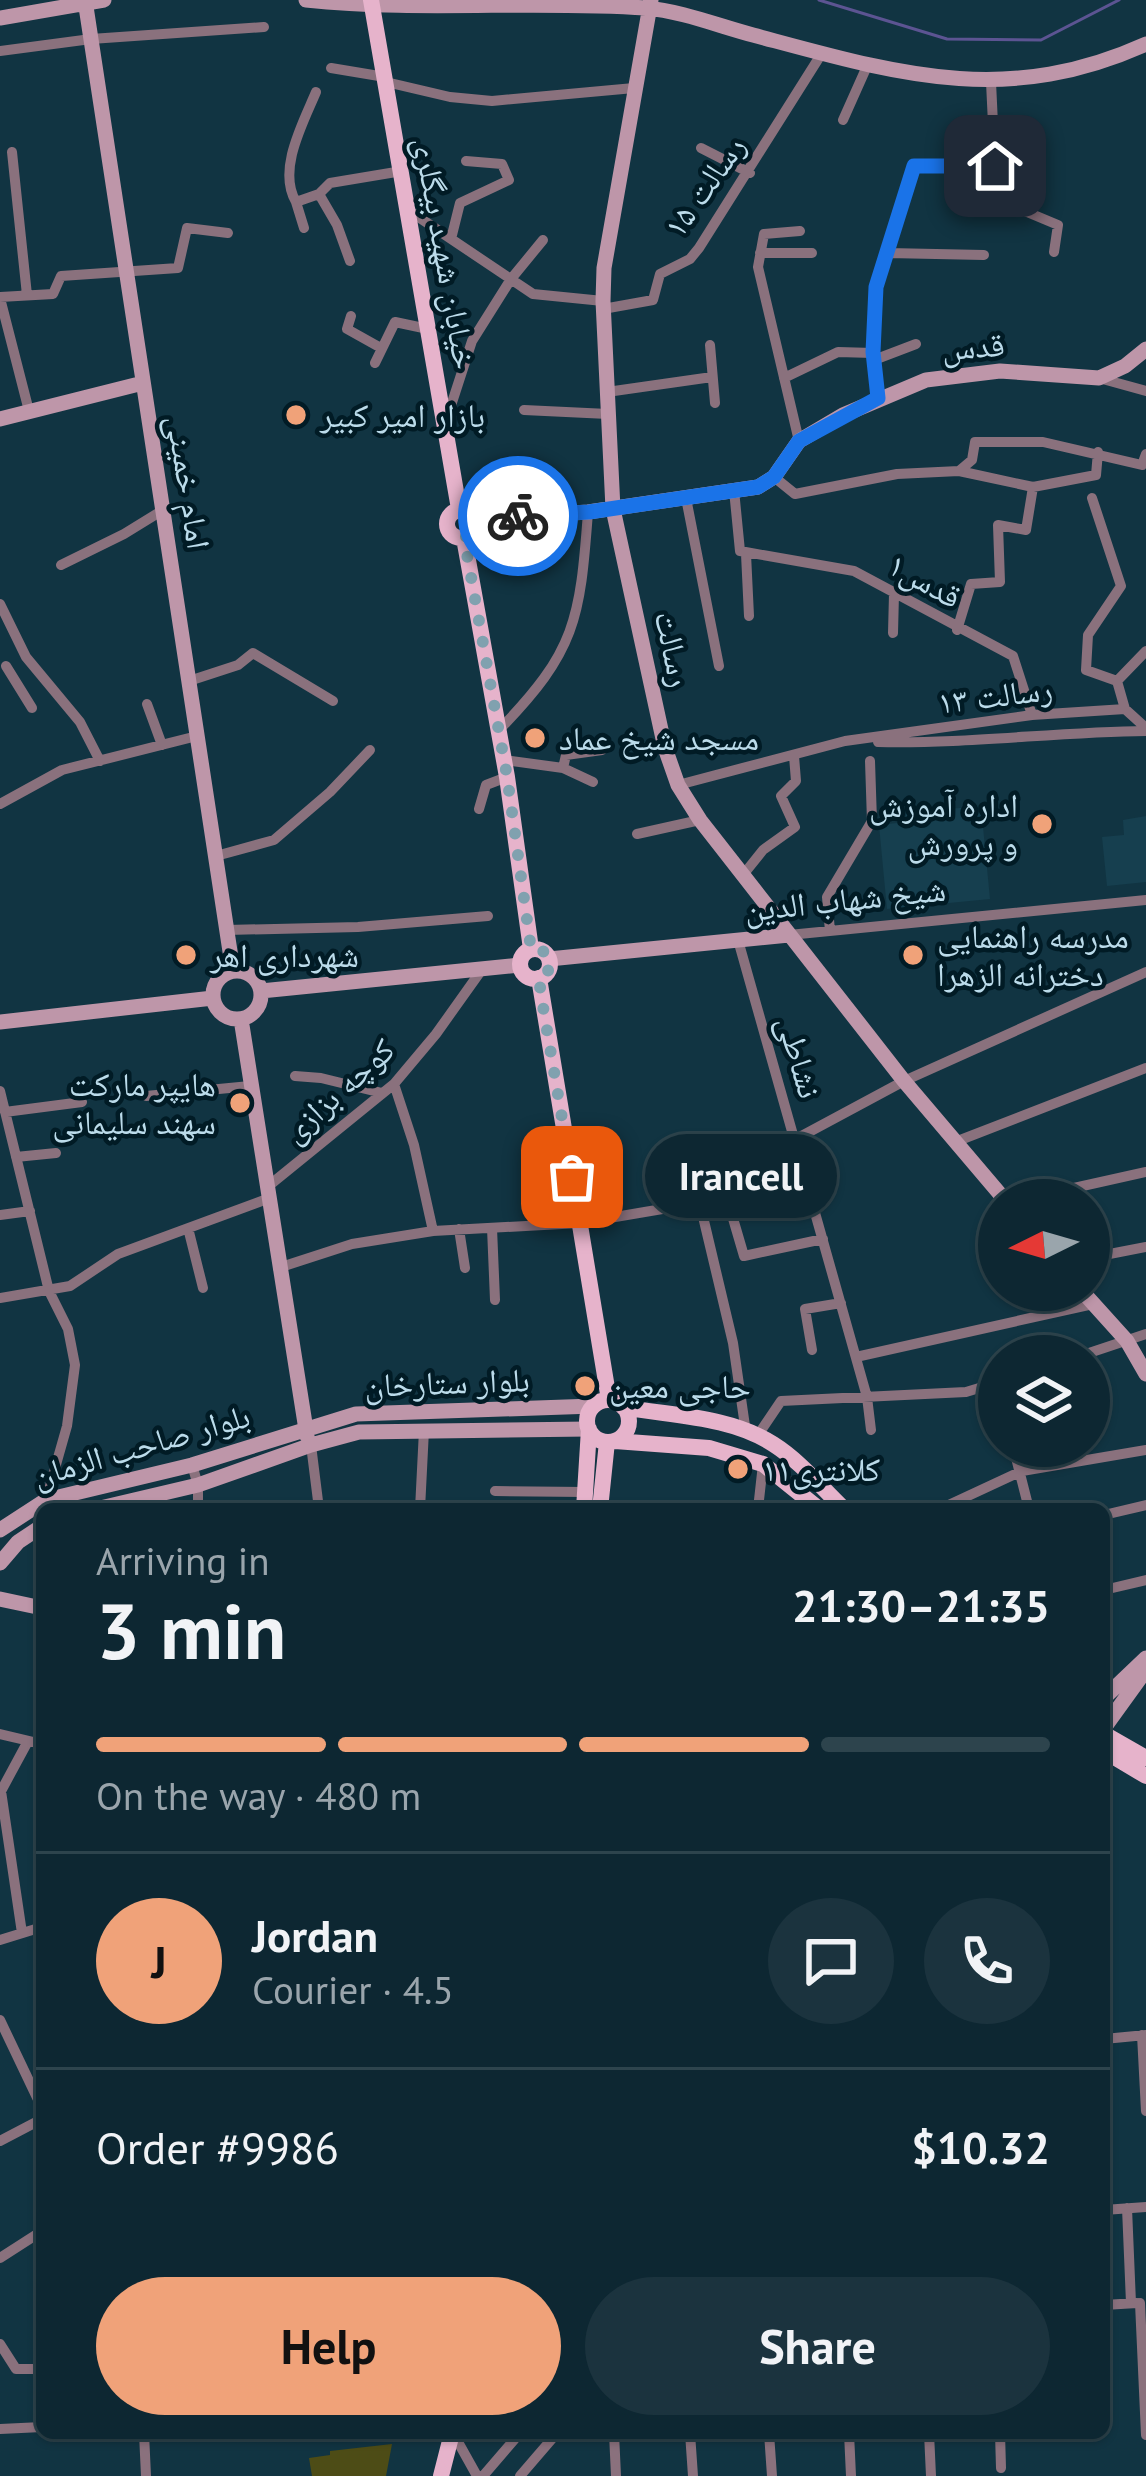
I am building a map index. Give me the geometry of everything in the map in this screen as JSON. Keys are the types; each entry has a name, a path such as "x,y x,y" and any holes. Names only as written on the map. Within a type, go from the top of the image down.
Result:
{"main road":[{"path":"0,18 104,0"},
{"path":"306,0 650,4 909,74 991,82 1054,75 1146,44"},
{"name":"امام خمینی","path":"85,1 233,971"},
{"name":"خیابان شهید بیگلری","path":"371,3 445,424 467,514"},
{"name":"رسالت","path":"650,4 604,268 603,305 613,509 665,748 700,820 987,1179"},
{"path":"1099,378 1146,349"},
{"name":"قدس","path":"774,477 799,441 878,398 926,380 1000,371 1099,378"},
{"path":"0,419 143,383"},
{"path":"467,514 472,532 464,538 451,535 448,517 467,514 589,512 758,487 774,477"},
{"path":"464,538 506,768 509,962"},
{"name":"شیخ شهاب الدین","path":"550,959 789,935"},
{"path":"242,1026 226,1016 213,998 216,984 233,971 248,974 267,991 509,962 542,950 550,959 540,987 608,1404 629,1422 627,1430 612,1441 601,1503"},
{"path":"509,962 540,987"},
{"path":"267,991 242,1026 310,1445"},
{"path":"0,1022 213,998"},
{"path":"1099,1311 1127,1341 1146,1374"},
{"path":"585,1500 587,1420 608,1404 710,1420 752,1434 795,1460 838,1503"},
{"name":"بلوار ستارخان","path":"304,1428 356,1414 608,1404"},
{"name":"بلوار صاحب الزمان","path":"41,1503 192,1465 304,1428"},
{"path":"589,1429 599,1440 709,1448 763,1464 812,1503"},
{"name":"بلوار ستارخان","path":"310,1445 359,1432 589,1429"},
{"name":"بلوار صاحب الزمان","path":"122,1503 198,1485 310,1445"},
{"name":"بلوار صاحب الزمان","path":"0,1530 36,1507"},
{"name":"بلوار صاحب الزمان","path":"0,1563 17,1542 36,1530"},
{"path":"0,1599 36,1607"},
{"path":"1110,1692 1146,1658"},
{"path":"1110,1722 1146,1670"},
{"path":"1110,1735 1146,1758"},
{"path":"1110,1755 1146,1776"},
{"path":"441,2476 451,2439"}],"street":[{"path":"0,51 91,39 264,27"},
{"name":"رسالت ۱۵","path":"603,305 653,300 660,274 690,259 750,173 822,53"},
{"path":"843,120 868,64"},
{"path":"331,68 450,97 492,101 634,88"},
{"path":"991,82 995,166 1015,206 1058,225 1054,252"},
{"path":"304,227 298,201 291,196 289,175 299,130 316,92"},
{"path":"701,148 750,173"},
{"path":"12,152 27,295"},
{"path":"451,239 460,202 509,180 502,164 466,161"},
{"path":"878,398 873,356 876,287 914,166 995,166"},
{"path":"298,201 319,194 330,183 402,171"},
{"path":"319,194 350,262"},
{"path":"408,210 532,294 603,305"},
{"path":"29,411 0,297 53,294 61,276 178,268 187,228 228,233"},
{"path":"799,441 758,267 764,234 800,231"},
{"path":"445,424 472,341 511,279 543,241"},
{"path":"760,253 812,253"},
{"path":"888,253 984,255"},
{"path":"351,316 347,328 381,348"},
{"path":"375,363 399,320 429,329"},
{"path":"784,378 838,352 873,356 916,344"},
{"path":"710,345 715,403"},
{"path":"607,392 712,376"},
{"path":"1099,378 1146,391"},
{"path":"524,410 608,414"},
{"path":"959,471 972,460 975,442 1043,442 1142,465 1146,454"},
{"path":"774,477 795,494 897,474 959,471 1033,487 1096,475 1098,452"},
{"path":"958,630 971,584 1000,582 998,525 1026,530 1033,487"},
{"path":"734,490 737,547 746,554 749,616"},
{"path":"686,498 719,666"},
{"path":"1091,498 1121,586 1088,635 1086,670 1117,681"},
{"path":"61,565 163,510"},
{"path":"499,730 537,691 570,640 580,598 589,512"},
{"name":"قدس۱","path":"746,554 854,571 1013,656 1032,716"},
{"path":"893,633 894,594"},
{"path":"2,610 26,656 80,722 100,761"},
{"path":"1117,681 1146,651"},
{"path":"189,680 238,664 253,653 333,701"},
{"path":"26,656 3,667 32,708"},
{"path":"1117,681 1125,709"},
{"path":"148,704 162,745"},
{"name":"رسالت ۱۳","path":"679,785 844,741 1032,716 1125,709 1146,729"},
{"name":"رسالت ۱۳","path":"844,741 940,743 1146,729"},
{"path":"0,804 62,770 197,736"},
{"path":"216,856 274,840 331,792 370,750"},
{"path":"563,768 566,755 602,750"},
{"path":"743,875 763,850 795,826 781,796 796,782 794,756"},
{"path":"830,931 827,897 872,821 870,761"},
{"path":"478,809 486,785 506,768 563,768 593,782"},
{"path":"637,834 700,820"},
{"name":"شیخ شهاب الدین","path":"789,935 1146,900"},
{"path":"227,930 358,927 488,916"},
{"name":"نشاطی","path":"738,940 867,1396 871,1430"},
{"name":"کوچه بزازی","path":"0,1296 70,1286 118,1254 267,1194 394,1084 436,1034 509,962"},
{"path":"278,1268 352,1244 459,1229 580,1222 727,1198 796,1139 904,1081 1146,972"},
{"path":"955,1142 1146,1068"},
{"path":"295,1076 382,1094"},
{"path":"394,1084 434,1232"},
{"path":"146,1096 250,1086"},
{"path":"0,1090 6,1139 17,1160 49,1291 68,1329 75,1365 67,1426 46,1500"},
{"path":"5,1112 82,1102"},
{"path":"0,1165 56,1153"},
{"path":"1110,1180 1146,1172"},
{"path":"727,1198 744,1256 824,1240"},
{"path":"700,1204 752,1434"},
{"path":"0,1214 30,1211"},
{"path":"188,1228 203,1288"},
{"path":"492,1228 495,1300"},
{"path":"459,1229 465,1268"},
{"path":"1110,1254 1146,1247"},
{"path":"812,1351 806,1309 841,1303"},
{"path":"856,1358 1062,1311"},
{"path":"1110,1346 1146,1334"},
{"path":"752,1434 781,1401 978,1388"},
{"path":"420,1503 424,1430"},
{"path":"310,1445 318,1503"},
{"path":"953,1503 1022,1471 1146,1450"},
{"path":"759,1503 763,1464"},
{"path":"192,1465 198,1503"},
{"path":"1021,1467 1028,1503"},
{"path":"495,1491 585,1500"},
{"path":"1110,1514 1146,1505"},
{"path":"1110,1589 1146,1580"},
{"path":"0,1734 36,1744"},
{"path":"22,1933 1,1792 27,1743"},
{"path":"0,1940 36,1929"},
{"path":"0,2020 36,2095"},
{"path":"1110,2038 1144,2035 1146,2111"},
{"path":"0,2141 36,2122"},
{"path":"1110,2209 1146,2207"},
{"path":"1126,2208 1139,2303 1146,2435"},
{"path":"0,2258 36,2235"},
{"path":"0,2344 16,2369 36,2368"},
{"path":"0,2428 36,2427"},
{"path":"144,2439 146,2476"},
{"path":"457,2439 480,2476 514,2439"},
{"path":"522,2475 552,2439"},
{"path":"614,2439 616,2476"},
{"path":"690,2439 693,2476"},
{"path":"770,2439 772,2476"},
{"path":"849,2439 851,2476"},
{"path":"929,2439 931,2476"},
{"path":"1000,2439 1001,2468"}],"shaded area":[{"path":"981,806 990,899 887,909 879,825 906,822 906,813"},
{"path":"1146,816 1146,882 1107,886 1102,837 1124,835 1123,820"},
{"path":"392,2444 386,2476 312,2476 309,2458"}],"waterway":[{"path":"819,0 947,39 1041,40 1119,0"}],"way so far":[{"path":"518,516 474,519 472,532 464,538 507,776 531,949 542,950 550,959 548,971 539,978 572,1177"}],"place":[{"name":"بازار امیر کبیر","path":"296,415"},
{"name":"مسجد شیخ عماد","path":"535,738"},
{"name":"اداره آموزش و پرورش","path":"1042,824"},
{"name":"شهرداری اهر","path":"186,955"},
{"name":"مدرسه راهنمایی دخترانه الزهرا","path":"913,955"},
{"name":"هایپر مارکت سهند سلیمانی","path":"240,1103"},
{"name":"Irancell","path":"572,1177"},
{"name":"حاجی معین","path":"585,1386"},
{"name":"کلانتری۱۱","path":"738,1469"}],"route":[{"path":"518,516 589,512 758,487 774,477 799,441 878,398 873,352 876,287 914,166 995,166"}]}
